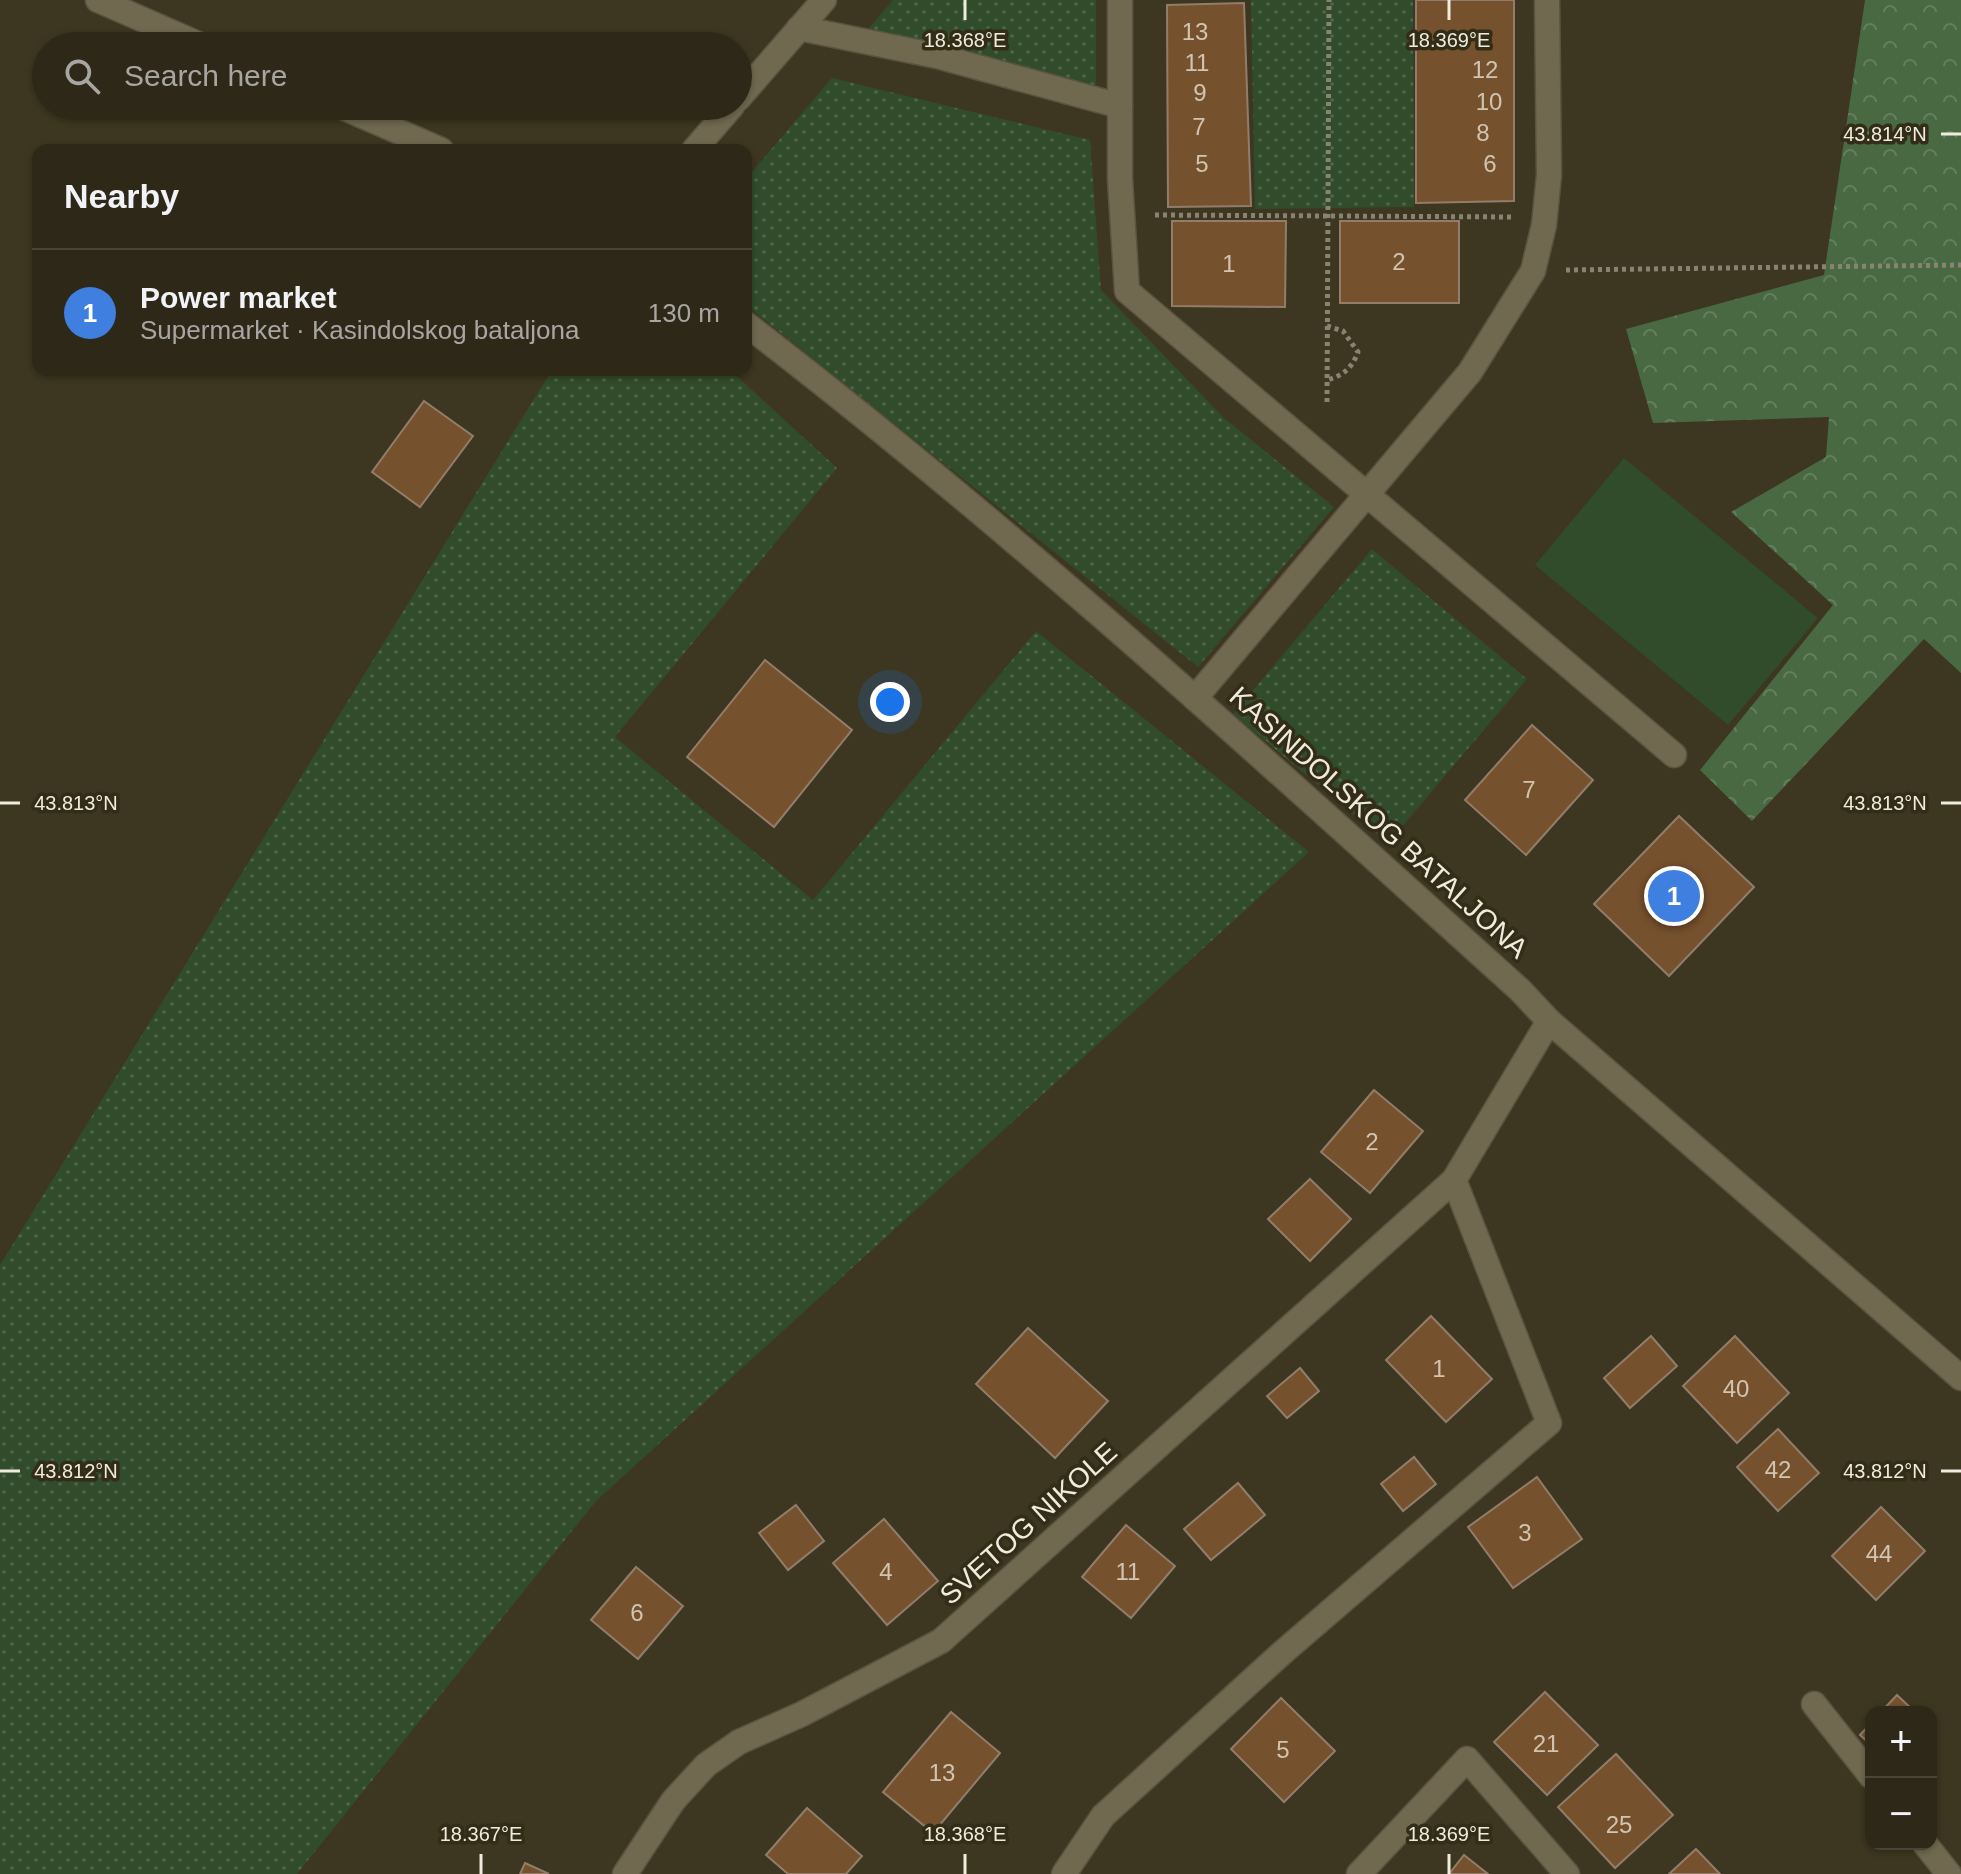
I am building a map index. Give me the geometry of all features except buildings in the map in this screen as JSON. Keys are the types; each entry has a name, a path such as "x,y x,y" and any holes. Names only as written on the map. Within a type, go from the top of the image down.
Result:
{"street":[{"path":"98,0 171,32"},
{"path":"752,83 824,0"},
{"path":"1120,0 1120,106 1127,291 1674,755"},
{"path":"1195,698 1368,497 1470,372 1533,271 1544,225 1549,175 1547,0"},
{"path":"799,28 937,56 1120,106"},
{"path":"372,120 427,144"},
{"path":"699,144 720,120"},
{"name":"KASINDOLSKOG BATALJONA","path":"752,329 837,394 1195,698 1520,990 1549,1021 1961,1378"},
{"name":"SVETOG NIKOLE","path":"625,1874 673,1801 706,1765 739,1742 802,1714 941,1641 1454,1180 1549,1021"},
{"path":"1064,1874 1103,1816 1282,1653 1549,1423 1454,1180"},
{"path":"1814,1704 1865,1768"},
{"path":"1359,1874 1467,1759 1567,1874"},
{"path":"1930,1850 1949,1874"}],"path":[{"path":"1327,402 1329,0"},
{"path":"1155,215 1515,217"},
{"path":"1533,271 1961,265"},
{"path":"1327,326 1343,331 1358,352 1353,364 1342,376 1327,380"}],"green space":[{"path":"893,0 1096,0 1096,87 862,36"},
{"path":"1251,0 1413,0 1414,207 1255,209"},
{"path":"1865,0 1961,0 1961,673 1924,639 1752,821 1700,770 1833,605 1731,512 1826,457 1829,417 1653,423 1626,329 1824,275"},
{"path":"832,78 1090,140 1101,290 1224,418 1334,507 1198,667 752,310 752,172"},
{"path":"548,376 737,376 837,468 615,737 813,900 1036,631 1309,852 596,1501 297,1874 0,1874 0,1265"},
{"path":"1624,458 1818,618 1728,725 1535,565"},
{"path":"1372,549 1527,679 1388,843 1233,714"}],"place":[{"name":"Power market","path":"1674,896"}]}
